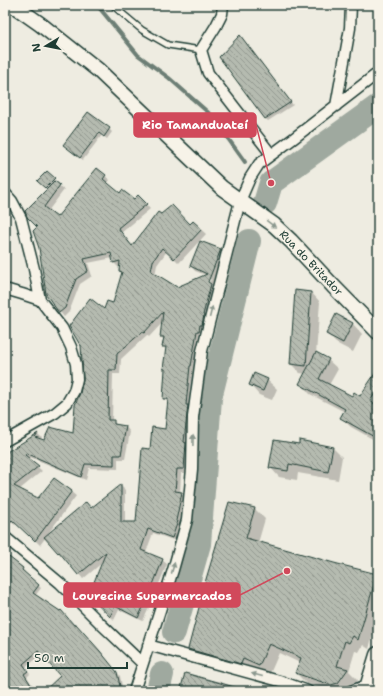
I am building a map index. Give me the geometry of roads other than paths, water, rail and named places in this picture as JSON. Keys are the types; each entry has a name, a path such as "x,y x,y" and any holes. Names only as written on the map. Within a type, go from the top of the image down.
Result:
{"main road":[{"path":"367,688 378,655"}],"street":[{"name":"Rua do Britador","path":"13,5 40,24 98,70 222,188 274,225 291,240 378,332"},
{"path":"223,5 222,14 201,50 208,72 272,154"},
{"path":"336,106 350,28 351,5"},
{"path":"134,691 173,570 186,520 192,469 193,417 202,351 240,201 258,164 378,73"},
{"path":"5,193 12,201 21,218 40,300 62,328 71,347 76,364 77,380 74,391 67,403 55,413 5,441"},
{"path":"5,289 40,300"},
{"path":"5,537 60,583 142,663"},
{"path":"148,645 283,682 308,691"},
{"path":"351,691 367,688"}],"lane":[{"path":"114,5 142,30 168,45 201,50"}],"waterway":[{"path":"97,5 138,55 169,78 211,115 245,162"},
{"path":"265,203 271,183 378,106"},
{"path":"174,632 199,544 210,398 249,241"},
{"path":"158,691 162,674"}],"place":[{"name":"Rio Tamanduateí","path":"271,183"},
{"name":"Lourecine Supermercados","path":"287,571"}]}
